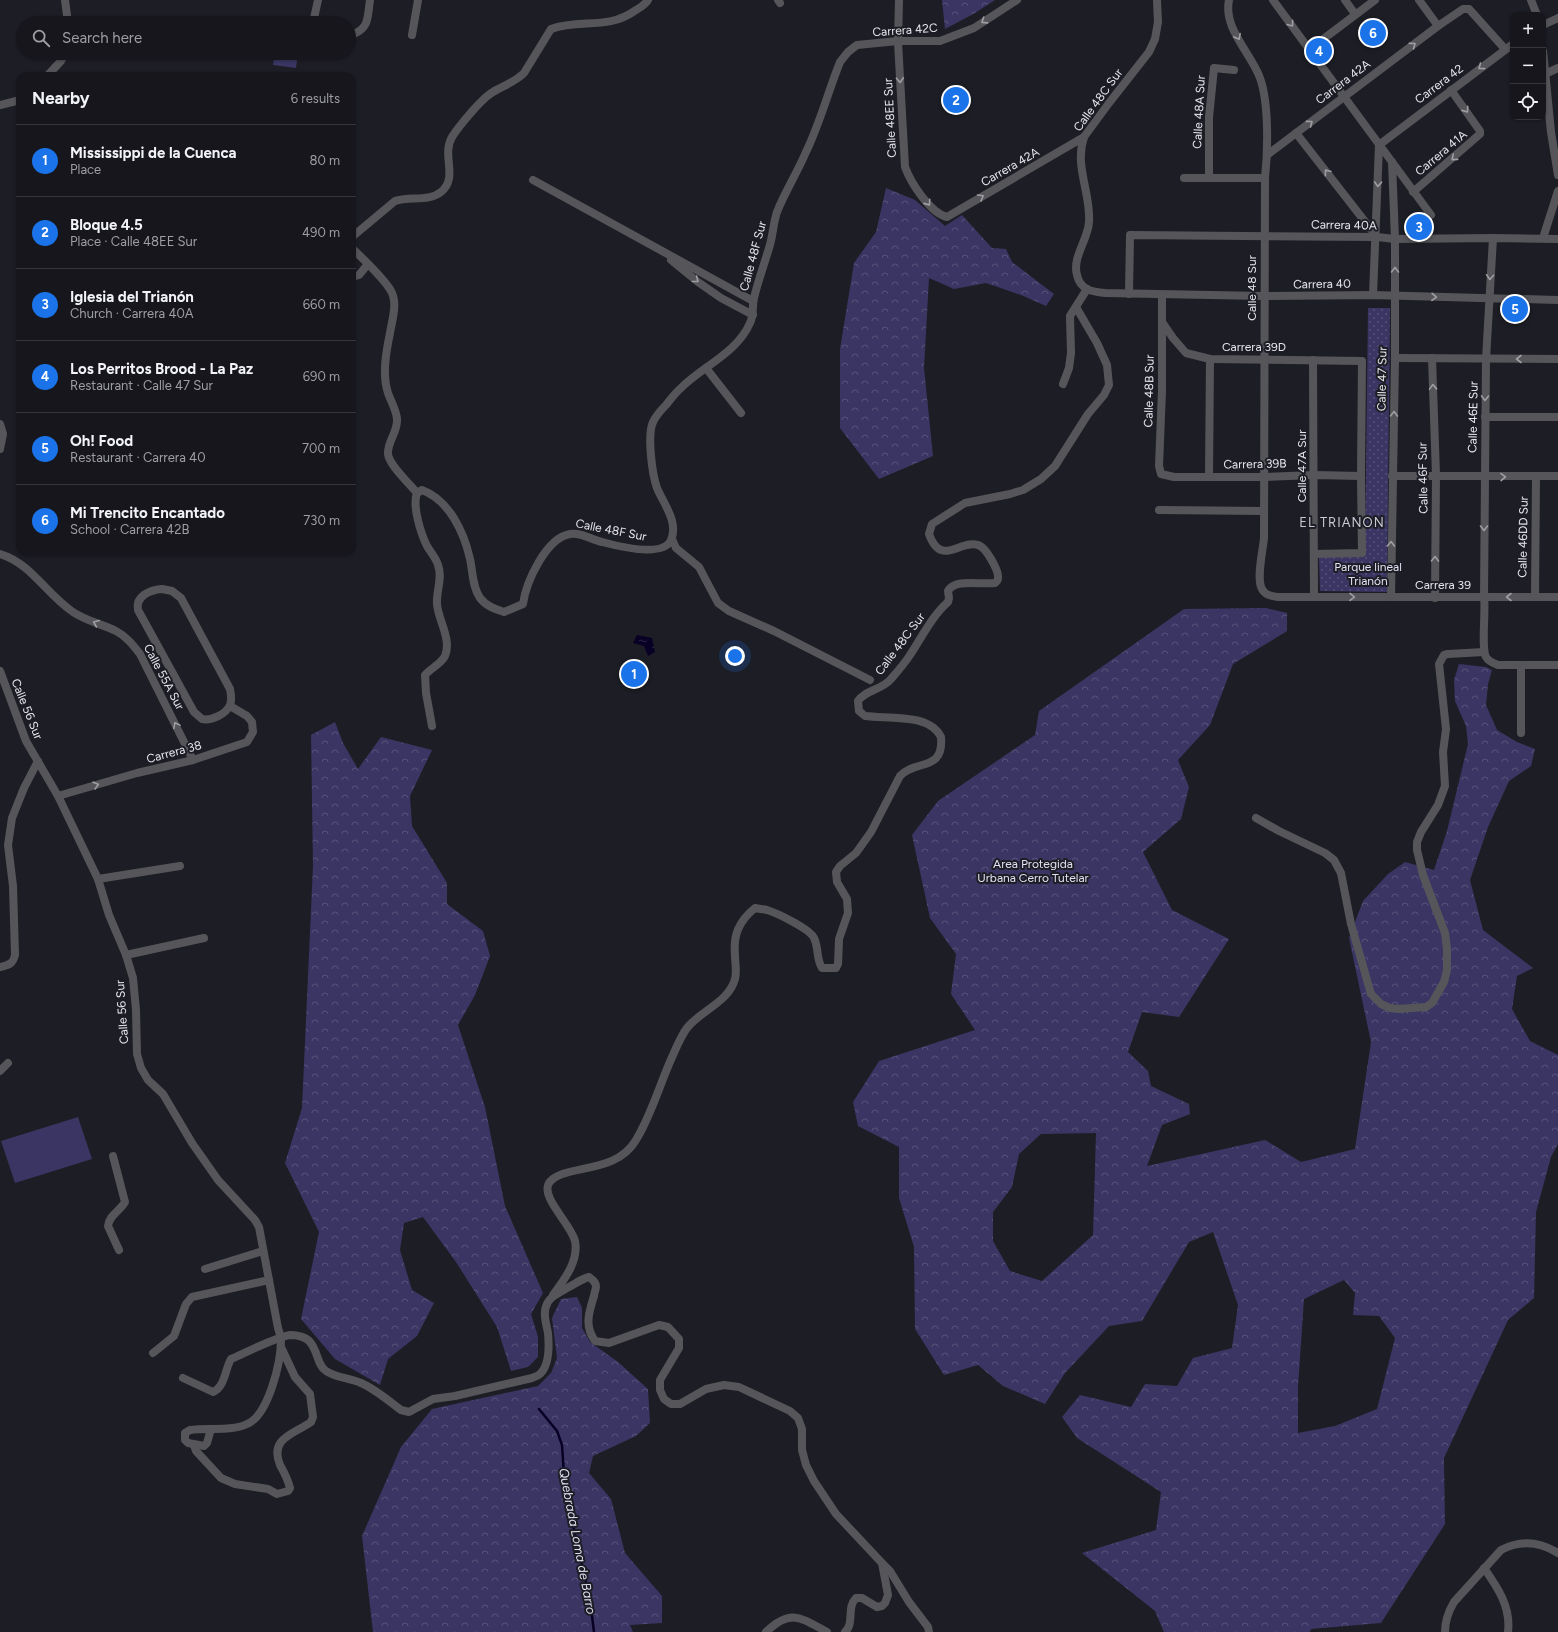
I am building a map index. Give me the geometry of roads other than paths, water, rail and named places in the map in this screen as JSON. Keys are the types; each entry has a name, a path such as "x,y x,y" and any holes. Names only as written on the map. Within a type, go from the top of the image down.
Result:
{"street":[{"path":"65,0 67,16"},
{"path":"315,16 318,0"},
{"path":"356,34 360,33 367,22 370,0"},
{"path":"412,35 418,0"},
{"path":"356,234 395,201 402,199 431,197 441,192 449,183 450,171 447,155 452,138 491,93 524,73 552,29 567,25 605,24 629,16 646,4 648,0"},
{"name":"Calle 48EE Sur","path":"899,0 898,41 905,167 908,175 932,210 947,217"},
{"name":"Carrera 42C","path":"857,45 898,41 940,41 974,28 1017,0"},
{"name":"Calle 48C Sur","path":"1087,289 1078,279 1076,267 1089,224 1089,214 1081,164 1081,150 1084,137 1149,52 1155,39 1158,25 1157,0"},
{"name":"Calle 48 Sur","path":"1229,0 1229,22 1260,77 1265,96 1267,154 1264,178 1265,236 1263,296 1265,359 1265,477 1264,538 1260,586"},
{"path":"1273,0 1431,215"},
{"path":"1345,0 1355,14"},
{"path":"1310,49 1375,0"},
{"path":"1419,0 1438,26"},
{"path":"1531,0 1535,12"},
{"name":"Carrera 42A","path":"1267,154 1438,26 1463,9 1469,9 1505,49"},
{"path":"1546,24 1558,18"},
{"name":"Calle 48F Sur","path":"417,493 422,490 431,494 452,515 461,531 470,558 474,585 481,598 491,607 504,612 523,604 524,592 530,578 546,552 554,541 569,534 576,533 601,542 655,551 667,545 672,539 671,517 656,486 649,434 653,422 681,388 733,348 750,324 753,315 753,301 770,246 777,212 807,152 840,62 848,52 857,45"},
{"name":"Carrera 42","path":"1379,145 1510,46"},
{"path":"50,72 61,60"},
{"name":"Calle 48A Sur","path":"1209,177 1209,117 1214,68 1234,70"},
{"path":"1546,74 1558,68"},
{"path":"1546,84 1551,132 1558,175"},
{"name":"Carrera 41A","path":"1413,192 1478,138 1480,131 1452,90"},
{"path":"0,105 16,101"},
{"path":"1296,132 1377,237"},
{"name":"Carrera 42A","path":"947,217 1084,137"},
{"path":"1373,295 1377,237 1379,145"},
{"name":"Calle 47 Sur","path":"1390,597 1395,358 1395,239 1392,162"},
{"path":"1184,178 1264,178"},
{"path":"533,180 753,301"},
{"path":"1544,238 1558,191"},
{"name":"Carrera 40A","path":"1129,294 1130,234 1377,237 1395,239 1558,239"},
{"name":"Calle 46E Sur","path":"1484,597 1486,359 1493,238"},
{"path":"655,247 698,282 721,298 753,315"},
{"path":"356,252 391,291 395,303 387,353 386,381 388,393 396,411 397,429 388,454 391,463 417,493 415,499 420,528 427,546 434,555 439,566 440,577 437,605 443,625 446,645 445,655 426,675 426,693 432,726"},
{"path":"356,275 368,264"},
{"path":"1063,384 1071,353 1070,316 1087,289"},
{"name":"Carrera 40","path":"1087,289 1105,293 1162,295 1373,295 1558,300"},
{"name":"Calle 48B Sur","path":"1162,295 1162,391 1159,470 1161,474 1174,477"},
{"name":"Calle 48C Sur","path":"553,1295 566,1276 573,1262 575,1242 571,1229 548,1197 546,1190 549,1183 555,1177 603,1165 618,1158 634,1142 647,1120 661,1082 681,1036 687,1027 723,998 729,991 735,979 736,966 734,947 736,932 744,917 755,908 767,910 794,923 811,933 816,945 819,963 822,968 836,968 838,964 839,939 848,913 847,899 837,882 836,872 840,866 856,852 871,832 900,776 912,768 931,763 941,752 941,737 930,724 919,720 865,716 859,711 858,701 865,694 876,690 891,680 929,625 948,602 948,591 950,588 961,583 995,584 998,580 999,577 985,549 979,545 972,544 951,551 940,549 932,543 928,534 932,524 965,503 1010,494 1022,490 1041,479 1054,466 1088,414 1107,391 1110,379 1107,365 1097,343 1076,307"},
{"name":"Carrera 39D","path":"1162,322 1173,338 1186,352 1210,359 1362,361"},
{"path":"1395,358 1558,359"},
{"name":"Calle 46F Sur","path":"1432,358 1436,475 1435,598"},
{"path":"1210,359 1210,477"},
{"name":"Calle 47A Sur","path":"1313,360 1314,596"},
{"name":"Calle 47 Sur","path":"1314,554 1362,553 1360,476 1362,361"},
{"path":"706,368 741,413"},
{"path":"1485,417 1558,418"},
{"path":"0,424 3,434 0,449"},
{"name":"Carrera 39B","path":"1174,477 1265,477 1314,475 1360,476"},
{"path":"1392,476 1558,476"},
{"name":"Calle 46DD Sur","path":"1535,597 1536,476"},
{"path":"1159,510 1264,511"},
{"path":"672,539 676,548 699,567 718,603 729,611 774,630 870,680"},
{"name":"Calle 55A Sur","path":"0,554 16,560 57,600 74,613 117,631 130,641 140,654 192,760"},
{"name":"Carrera 39","path":"1260,586 1265,593 1272,596 1558,598"},
{"path":"162,589 172,591 181,598 230,689 230,706 226,711 214,718 205,720 196,716 138,610 138,602 142,596 162,589"},
{"path":"1484,597 1486,609 1484,652 1489,662 1494,664 1558,665"},
{"path":"1256,818 1325,853 1334,860 1341,872 1351,924 1371,994 1381,1004 1390,1008 1398,1009 1426,1007 1432,1003 1444,982 1447,970 1447,949 1445,934 1423,875 1417,850 1417,842 1421,832 1438,805 1445,786 1443,752 1446,729 1439,668 1442,658 1448,654 1461,652 1484,652"},
{"path":"1521,733 1522,665"},
{"name":"Calle 56 Sur","path":"0,671 26,741 58,796 98,879 108,915 126,955 133,978 136,1010 137,1054 141,1068 148,1080 163,1094 192,1143 218,1180 255,1220 259,1227 281,1338 281,1347"},
{"name":"Carrera 38","path":"58,796 192,760 247,742 252,735 253,725 250,718 230,706"},
{"path":"0,967 9,965 14,961 15,955 13,886 8,845 12,818 24,788 38,761"},
{"path":"98,879 180,866"},
{"path":"126,955 204,938"},
{"path":"0,1071 8,1063"},
{"path":"113,1156 125,1202 122,1207 110,1217 108,1226 119,1250"},
{"path":"204,1269 263,1251"},
{"path":"183,1378 213,1392 218,1390 222,1384 228,1364 232,1359 291,1335 302,1337 310,1341 325,1371 333,1375 361,1383 402,1410 408,1412 433,1398 455,1396 532,1378 541,1374 546,1364 548,1353 548,1333 545,1308 553,1295 583,1278 589,1277 594,1281 596,1286 588,1314 590,1334 595,1341 609,1343 659,1325 668,1327 679,1339 679,1348 660,1380 660,1390 664,1399 671,1404 680,1404 706,1389 724,1385 739,1387 790,1411 798,1418 802,1429 802,1450 806,1465 814,1481 836,1514 890,1571 908,1602 928,1627 929,1632"},
{"path":"153,1353 174,1336 186,1304 192,1297 269,1280"},
{"path":"211,1429 207,1443 204,1446 188,1444 185,1440 185,1433 190,1430 240,1427 256,1420 263,1410 274,1379 281,1347"},
{"path":"194,1445 196,1452 221,1478 235,1484 268,1489 277,1494 288,1491 290,1488 289,1483 277,1456 277,1449 281,1441 311,1422 313,1417 310,1394 295,1377 281,1347"},
{"path":"1444,1632 1449,1610 1454,1602 1501,1550 1516,1544 1526,1543 1536,1544 1558,1553"},
{"path":"845,1632 850,1624 850,1607 856,1598 862,1598 877,1606 882,1606 885,1603 888,1595 882,1563"},
{"path":"1484,1568 1498,1588 1505,1603 1509,1621 1508,1632"},
{"path":"766,1632 780,1620 790,1617 802,1619 827,1632"}],"water":[{"path":"637,635 652,638 655,652 648,656 644,646 633,643"}],"waterway":[{"name":"Quebrada Loma de Barro","path":"539,1409 557,1431 562,1445 565,1490 590,1600 594,1632"}],"place":[{"name":"Mi Trencito Encantado","path":"1373,33"},
{"name":"Los Perritos Brood - La Paz","path":"1319,51"},
{"name":"Bloque 4.5","path":"956,100"},
{"name":"Iglesia del Trianón","path":"1419,227"},
{"name":"Oh! Food","path":"1515,309"},
{"name":"Mississippi de la Cuenca","path":"634,674"}],"district":[{"name":"EL TRIANON","path":"1342,522"}],"park label":[{"name":"Parque lineal Trianón","path":"1368,574"},
{"name":"Area Protegida Urbana Cerro Tutelar","path":"1033,871"}]}
